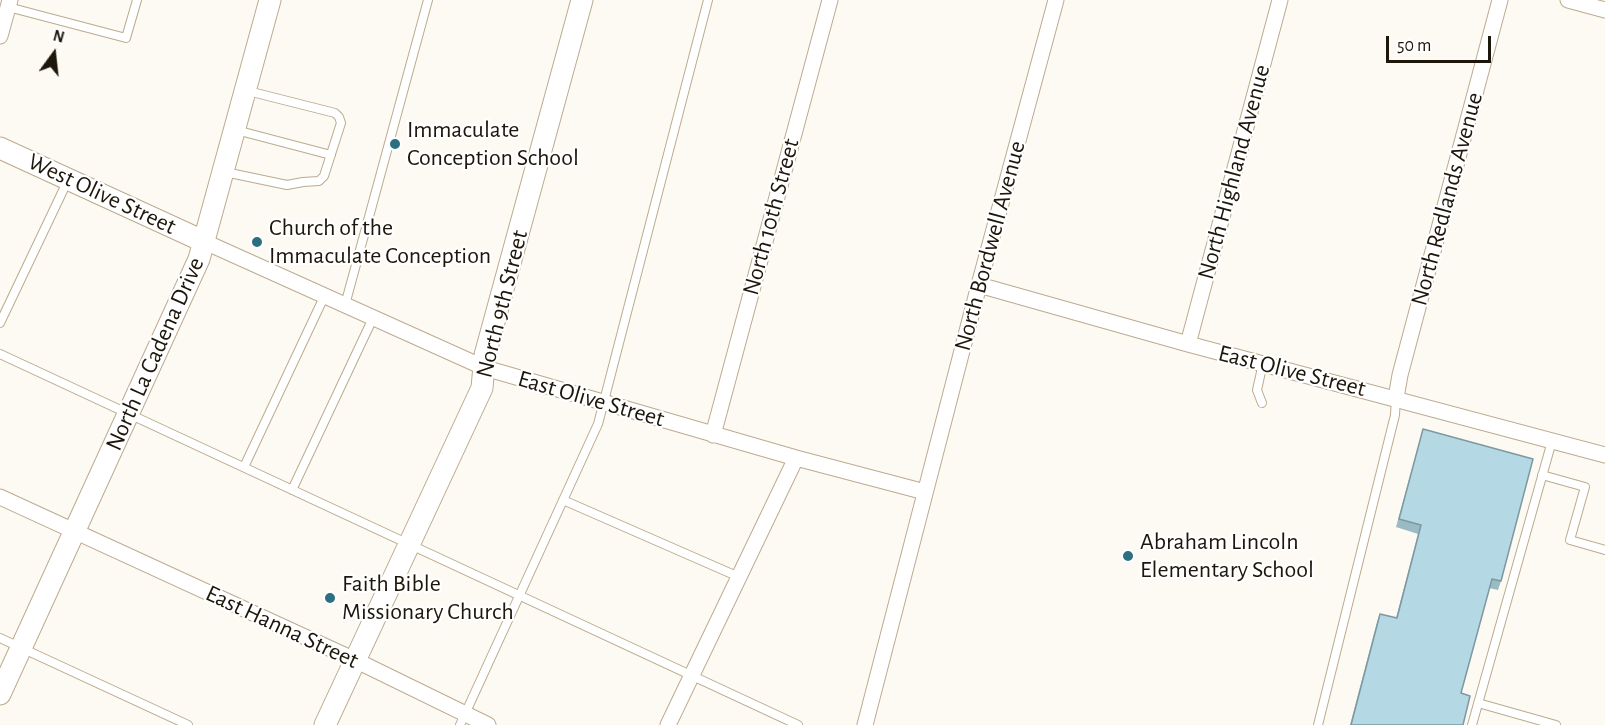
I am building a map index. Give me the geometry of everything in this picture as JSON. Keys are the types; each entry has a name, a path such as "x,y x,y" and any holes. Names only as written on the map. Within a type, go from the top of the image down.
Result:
{"street":[{"name":"North La Cadena Drive","path":"0,694 199,259 270,0"},
{"name":"North 9th Street","path":"325,725 482,388 485,356 582,0"},
{"name":"North 10th Street","path":"713,435 830,0"},
{"name":"North Bordwell Avenue","path":"865,725 979,285 1056,0"},
{"name":"North Highland Avenue","path":"1188,344 1280,0"},
{"name":"North Redlands Avenue","path":"1396,398 1400,375 1500,0"},
{"path":"1568,0 1605,10"},
{"path":"0,36 9,4"},
{"name":"West Olive Street","path":"0,148 205,242"},
{"name":"East Olive Street","path":"205,242 484,368 713,435 925,492"},
{"name":"East Olive Street","path":"979,285 1188,344 1552,440 1604,451"},
{"path":"668,725 796,458"},
{"name":"East Hanna Street","path":"0,497 355,660 463,719 488,725"}],"lane":[{"path":"9,4 126,38 136,0"},
{"path":"345,305 428,0"},
{"path":"463,719 598,424 708,0"},
{"path":"224,171 287,186 319,181 324,176 341,123 335,113 245,91"},
{"path":"235,129 331,154"},
{"path":"0,323 68,179"},
{"path":"244,467 324,297"},
{"path":"292,490 373,318"},
{"path":"0,354 798,725"},
{"path":"1262,403 1257,390 1263,363"},
{"path":"1318,725 1395,415 1396,398"},
{"path":"1472,725 1552,440"},
{"path":"1542,475 1585,487 1570,540 1605,550"},
{"path":"563,500 739,577"},
{"path":"0,638 188,725"},
{"path":"1478,703 1556,725"}],"building":[{"path":"1423,429 1533,459 1501,581 1492,579 1461,693 1470,696 1463,725 1351,725 1380,614 1397,618 1421,525 1399,519"}],"place":[{"name":"Immaculate Conception School","path":"395,144"},
{"name":"Church of the Immaculate Conception","path":"257,242"},
{"name":"Abraham Lincoln Elementary School","path":"1128,556"},
{"name":"Faith Bible Missionary Church","path":"330,598"}]}
